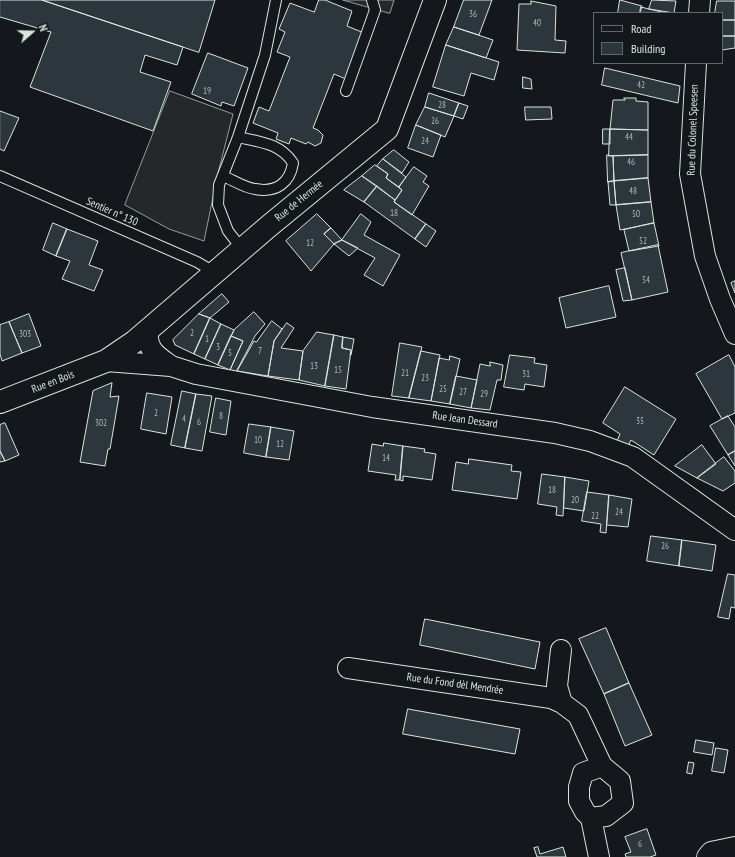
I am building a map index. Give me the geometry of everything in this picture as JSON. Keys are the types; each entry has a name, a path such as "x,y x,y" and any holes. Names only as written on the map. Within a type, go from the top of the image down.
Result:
{"street":[{"name":"Rue de Hermée","path":"106,361 148,330 214,272 387,128 435,0"},
{"path":"699,12 700,0"},
{"name":"Rue du Colonel Speesen","path":"696,64 690,174 705,256 720,299 735,334"},
{"name":"Rue Jean Dessard","path":"148,330 147,340 151,349 158,358 171,366"},
{"name":"Rue Jean Dessard","path":"106,361 171,366 196,374 372,407 555,433 590,441 633,457 735,530"},
{"name":"Rue en Bois","path":"0,402 106,361"},
{"path":"561,650 557,686 562,703"},
{"name":"Rue du Fond dèl Mendrée","path":"348,668 552,698 562,703 578,715 602,766"},
{"path":"591,818 606,816 623,803 620,781 602,766 583,773 579,787 579,801 591,818 599,857"},
{"path":"707,857 711,852 735,847"}],"lane":[{"path":"242,249 228,230 218,205 219,186 238,137 265,55 276,0"},
{"path":"346,91 375,10 372,0"},
{"path":"223,176 254,189 270,189 282,185 292,174 293,163 287,153 278,147 238,137"},
{"name":"Sentier n° 130","path":"0,176 197,262 214,272"}],"shaded area":[{"path":"343,0 394,0 390,13"},
{"path":"170,91 233,114 218,173 204,241 169,229 125,205"}],"building":[{"path":"0,0 42,0 183,47 177,65 145,55 140,72 171,82 153,131 30,87 51,32 0,17"},
{"path":"42,0 215,0 199,52"},
{"path":"319,0 325,0 352,11 347,26 364,33 346,79 334,74 313,128 318,130 323,135 321,143 315,146 308,142 306,144 291,138 289,144 276,139 278,133 253,123 259,107 269,111 290,57 277,52 285,32 279,29 290,3 314,12"},
{"path":"464,0 492,0 479,35 454,27"},
{"path":"620,0 642,6 640,12 618,12"},
{"path":"652,0 676,1 674,12 649,9"},
{"path":"531,1 556,6 555,40 566,41 565,53 517,50 519,4 531,4"},
{"path":"717,1 735,1 735,20 723,20 723,12 715,12"},
{"path":"641,7 662,12 640,12"},
{"path":"723,20 735,20 735,36 723,36"},
{"path":"454,27 493,40 486,58 446,45"},
{"path":"723,36 735,36 735,48 723,50"},
{"path":"446,45 499,62 494,80 471,73 464,96 433,87"},
{"path":"208,53 248,68 234,106 222,102 221,106 192,94"},
{"path":"605,68 680,86 678,103 602,85"},
{"path":"523,77 531,79 532,89 523,88"},
{"path":"429,93 459,103 454,116 425,107"},
{"path":"624,98 636,98 636,101 648,102 648,130 610,129 613,100 625,100"},
{"path":"459,103 468,106 463,119 454,116"},
{"path":"425,107 454,116 445,137 416,125"},
{"path":"525,107 551,107 552,119 526,120"},
{"path":"0,111 19,118 4,151 0,149"},
{"path":"416,125 441,135 433,157 408,148"},
{"path":"603,129 610,129 610,144 603,144"},
{"path":"610,129 648,130 648,155 609,156"},
{"path":"394,150 409,162 402,173 383,159"},
{"path":"607,155 613,156 614,181 608,182"},
{"path":"648,155 648,178 614,181 613,156"},
{"path":"383,159 406,177 399,187 386,178 388,174 377,166"},
{"path":"375,165 388,174 386,178 402,190 395,200 362,176"},
{"path":"414,167 427,176 423,182 429,186 412,215 394,202 402,190 399,187"},
{"path":"362,176 377,186 364,202 344,190"},
{"path":"648,178 651,202 616,205 614,181"},
{"path":"614,181 616,205 610,205 608,182"},
{"path":"377,186 395,200 394,202 426,224 415,239 364,202"},
{"path":"651,202 654,223 620,230 616,205"},
{"path":"317,214 331,228 324,234 334,244 311,271 286,241"},
{"path":"361,214 371,222 364,235 400,255 383,286 364,275 375,258 342,240"},
{"path":"53,223 67,229 56,256 43,250"},
{"path":"654,223 659,246 629,251 624,230"},
{"path":"426,224 436,231 426,247 415,239"},
{"path":"331,228 342,240 334,244 324,234"},
{"path":"67,229 98,241 89,265 103,270 94,291 62,279 70,261 56,256"},
{"path":"342,240 358,248 349,256 334,244"},
{"path":"658,245 668,292 632,300 621,253"},
{"path":"625,268 632,300 623,301 616,270"},
{"path":"735,281 735,293 731,283"},
{"path":"609,286 616,317 566,328 559,298"},
{"path":"222,294 229,302 210,318 199,314"},
{"path":"254,312 265,324 255,336 236,372 230,370 243,341 231,336 234,330"},
{"path":"29,314 41,346 22,353 9,322"},
{"path":"199,314 210,318 194,354 175,345 173,340"},
{"path":"210,318 221,324 205,359 194,354"},
{"path":"272,321 282,329 274,341 268,376 237,371 254,341 256,342"},
{"path":"9,322 22,353 2,361 0,354 0,325"},
{"path":"287,323 294,328 281,348 303,351 299,380 268,376 274,341"},
{"path":"221,324 234,330 218,365 205,359"},
{"path":"317,332 334,335 325,386 299,380 303,351"},
{"path":"334,335 343,337 342,348 351,350 346,389 325,386"},
{"path":"231,336 243,341 230,370 218,365"},
{"path":"343,337 354,339 351,355 351,350 342,348"},
{"path":"400,343 422,347 409,398 392,396"},
{"path":"421,351 440,355 431,401 409,398"},
{"path":"510,355 535,358 534,363 547,365 544,387 525,384 524,390 504,387"},
{"path":"729,355 735,367 735,413 722,419 696,374"},
{"path":"450,356 460,359 450,404 431,401 439,358 449,360"},
{"path":"490,362 503,365 501,380 497,380 490,410 471,408 480,364 490,366"},
{"path":"456,376 477,380 471,408 450,404"},
{"path":"112,383 110,397 119,396 110,449 108,449 105,466 80,462 93,391"},
{"path":"625,387 676,419 654,455 631,440 628,446 617,441 620,434 603,423"},
{"path":"182,391 196,394 185,448 171,445"},
{"path":"147,393 172,397 166,434 141,429"},
{"path":"196,394 212,396 202,451 185,448"},
{"path":"216,398 231,401 226,435 210,432"},
{"path":"728,416 735,427 735,451 728,455 710,426"},
{"path":"5,423 19,455 5,461 0,451 0,425"},
{"path":"249,424 271,427 266,457 244,453"},
{"path":"271,427 294,431 289,460 266,457"},
{"path":"384,443 403,446 400,480 395,480 396,475 368,471 372,444 383,446"},
{"path":"702,445 716,464 697,478 675,466"},
{"path":"403,446 425,449 424,452 436,454 432,480 403,476 403,481 400,480"},
{"path":"0,451 5,461 0,462"},
{"path":"735,451 735,466 728,455"},
{"path":"724,457 735,471 735,483 723,491 697,478"},
{"path":"469,459 512,465 511,471 521,472 517,499 452,490 456,462 468,464"},
{"path":"542,474 565,477 563,516 556,515 557,507 538,504"},
{"path":"565,477 589,481 584,511 564,508"},
{"path":"587,492 609,495 606,533 600,532 601,524 582,521"},
{"path":"609,495 632,499 628,527 607,525"},
{"path":"651,536 682,540 679,566 647,561"},
{"path":"682,540 716,545 712,571 679,566"},
{"path":"728,574 735,575 735,608 731,607 729,619 718,617"},
{"path":"425,619 540,642 535,669 420,645"},
{"path":"606,628 629,683 604,694 579,639"},
{"path":"629,683 652,735 625,746 604,694"},
{"path":"408,709 520,729 515,754 403,734"},
{"path":"696,740 714,743 712,755 694,752"},
{"path":"716,748 728,750 724,773 712,771"},
{"path":"689,762 694,763 692,774 687,773"},
{"path":"647,829 656,855 650,857 626,857 625,854 631,852 625,837"},
{"path":"538,847 540,854 563,847 566,857 537,857 534,848"}]}
